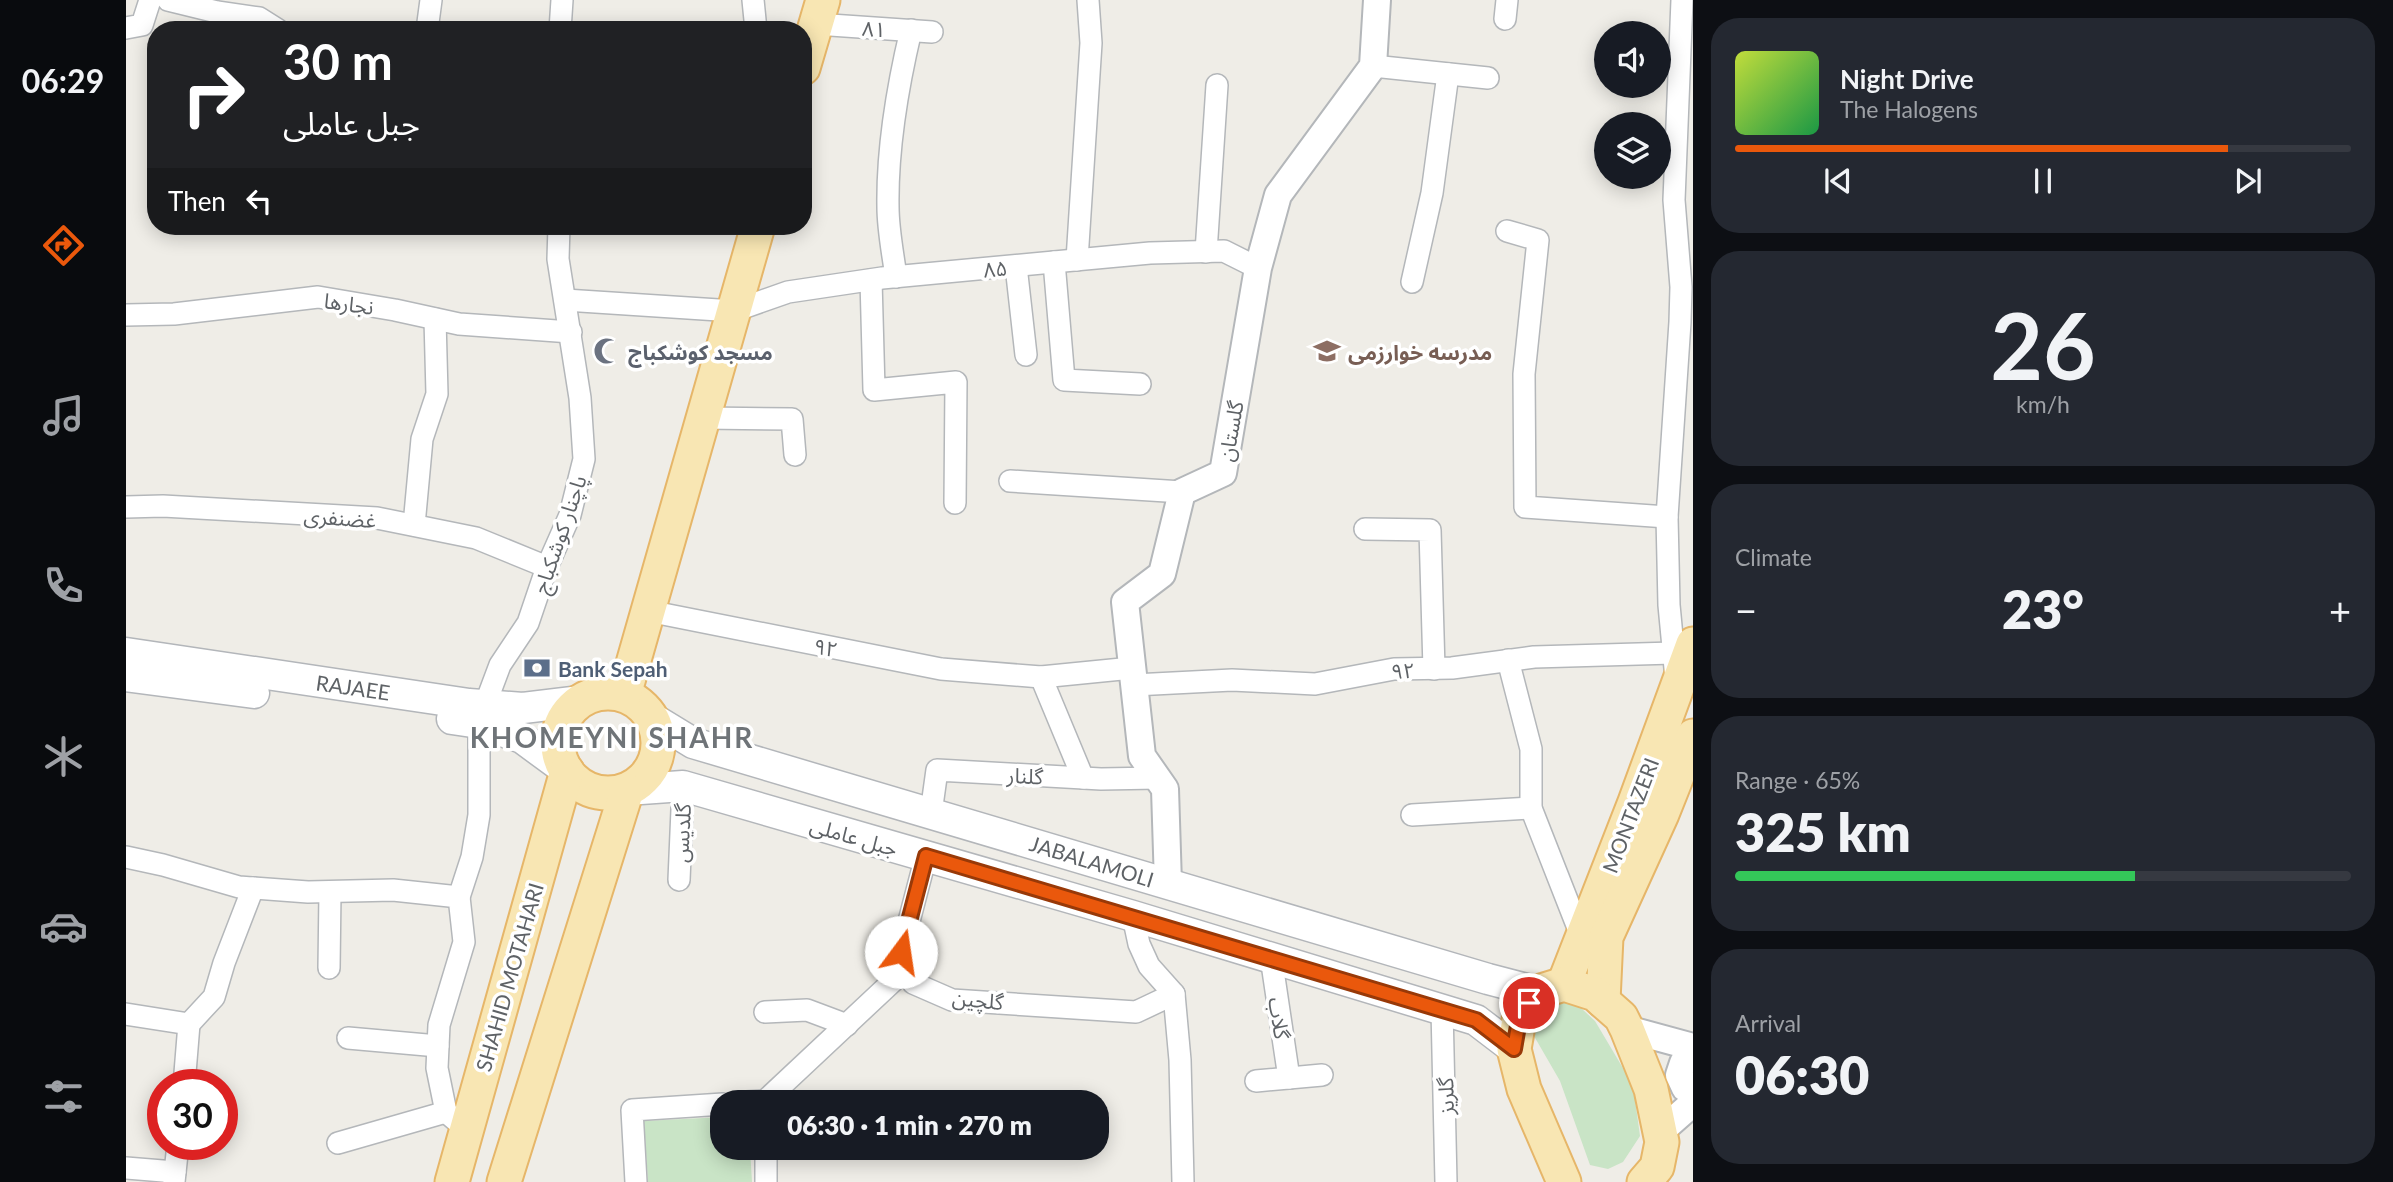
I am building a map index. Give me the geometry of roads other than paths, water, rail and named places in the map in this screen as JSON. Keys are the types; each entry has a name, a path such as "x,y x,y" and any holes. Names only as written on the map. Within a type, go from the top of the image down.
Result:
{"main road":[{"path":"812,36 819,12"},
{"path":"624,695 755,235"},
{"name":"MONTAZERI","path":"1514,1049 1520,1014 1551,988 1582,938 1677,688 1683,649"},
{"name":"RAJAEE","path":"126,653 482,714 522,738 567,771"},
{"name":"RAJAEE","path":"126,676 482,714 581,701"},
{"path":"594,695 624,695 635,700 652,718 658,734 659,751 653,768 642,781 627,790 611,794 594,792 579,784 567,771 560,757 558,741 565,718 581,701 594,695"},
{"name":"JABALAMOLI","path":"652,718 692,743 1488,979 1551,988"},
{"name":"MONTAZERI","path":"1603,1001 1606,937 1683,783 1693,736"},
{"path":"688,788 693,760 710,748"},
{"name":"SHAHID MOTAHARI","path":"452,1182 456,1120 567,771"},
{"name":"جبل عاملی","path":"627,790 688,788 1133,916 1476,1020 1514,1049"},
{"path":"504,1182 627,790"},
{"path":"1551,988 1595,994 1621,1017 1651,1089 1660,1132 1662,1142 1653,1177"},
{"path":"1514,1049 1524,1089 1564,1182"}],"street":[{"path":"126,28 142,25 150,0"},
{"path":"168,0 262,21"},
{"path":"428,21 431,0"},
{"path":"561,21 562,0"},
{"path":"752,0 755,21"},
{"path":"1077,260 1091,43 1088,0"},
{"path":"1377,0 1373,66 1488,78"},
{"path":"1682,0 1674,200 1687,288 1680,321 1667,517 1668,605 1683,649"},
{"name":"۸۱","path":"819,12 921,31 900,78 890,147 888,210 896,277"},
{"name":"گلستان","path":"1182,492 1223,473 1258,268 1278,195 1373,66"},
{"path":"1412,282 1432,193 1448,74"},
{"path":"1206,252 1217,85"},
{"path":"1507,231 1538,240 1524,374 1525,507 1667,517"},
{"name":"پاچنار کوشکباج","path":"459,897 472,857 479,815 482,714 500,665 528,623 547,567 570,515 584,459 572,332 558,258 559,235"},
{"name":"۸۵","path":"734,312 788,292 871,280 1150,253 1224,251 1258,268"},
{"path":"1054,262 1064,380 1140,384"},
{"path":"1016,266 1026,355"},
{"path":"871,280 874,390 957,383 955,503"},
{"name":"نجارها","path":"126,315 174,314 318,297 459,324 572,332"},
{"path":"565,300 734,312"},
{"path":"414,525 422,439 437,394 435,319"},
{"path":"703,418 792,419 795,455"},
{"path":"1010,481 1182,492 1162,574 1125,602 1142,756 1165,789 1168,884"},
{"name":"غضنفری","path":"126,507 163,506 377,518 476,538 547,567"},
{"path":"126,507 126,514"},
{"path":"1365,529 1430,530 1434,668"},
{"name":"۹۲","path":"648,611 941,669 1041,677 1133,677 1315,684 1395,669 1434,668 1534,657 1683,649"},
{"path":"1508,660 1531,749 1531,808 1582,938"},
{"path":"1041,677 1083,778"},
{"name":"گلنار","path":"931,813 937,770 1083,778 1158,778"},
{"name":"گلدیس","path":"678,880 688,788"},
{"path":"1412,815 1531,808"},
{"path":"773,1090 906,968 901,952 926,856"},
{"path":"126,857 239,887 330,892 393,890 459,897 464,942 439,1025 437,1068 456,1120 338,1143"},
{"path":"185,1069 189,1024 214,997 253,888"},
{"path":"329,968 330,892"},
{"path":"1133,916 1139,944 1149,966 1174,994 1180,1060 1183,1182"},
{"name":"گلاب","path":"1271,957 1289,1078"},
{"name":"گلچین","path":"906,968 913,984 952,1000 1136,1012 1174,994"},
{"name":"گلریز","path":"1442,1009 1446,1182"},
{"path":"765,1012 807,1010 846,1025"},
{"path":"126,1014 189,1024"},
{"path":"1627,1030 1693,1047"},
{"path":"348,1038 438,1046"},
{"path":"1693,1058 1683,1063 1679,1075 1685,1088 1693,1093"},
{"path":"1256,1081 1322,1074"},
{"path":"1660,1132 1693,1103"},
{"path":"635,1182 632,1110 710,1105"},
{"path":"766,1160 766,1182"},
{"path":"126,1168 175,1177"}],"place":[{"name":"مسجد کوشکباج","path":"607,351"},
{"name":"مدرسه خوارزمی","path":"1327,351"},
{"name":"Bank Sepah","path":"537,668"}],"district":[{"name":"KHOMEYNI SHAHR","path":"612,737"}]}
